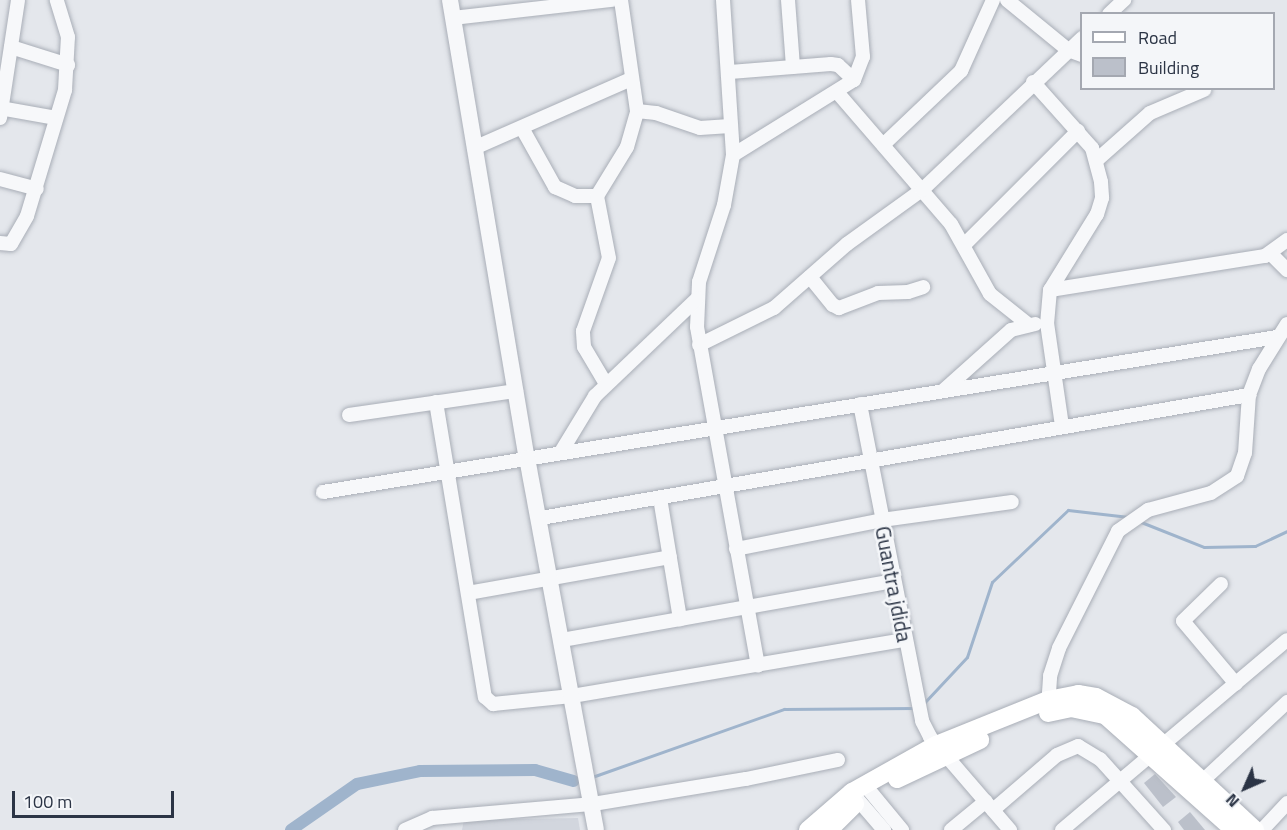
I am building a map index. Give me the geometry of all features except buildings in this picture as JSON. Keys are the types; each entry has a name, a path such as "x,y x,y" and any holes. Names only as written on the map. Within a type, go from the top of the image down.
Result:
{"main road":[{"path":"808,830 861,792 942,750 1048,706 1105,715 1160,750 1198,785 1255,830"},
{"path":"1198,785 1234,830"},
{"path":"829,830 861,792"}],"street":[{"path":"18,0 1,111 56,118"},
{"path":"0,243 13,242 37,189 56,118 68,65 68,37 57,0"},
{"path":"450,0 527,458 541,518 596,830"},
{"path":"453,18 541,4 612,0"},
{"path":"606,384 584,347 583,331 609,258 597,196 627,147 637,111 621,0"},
{"path":"723,0 730,72 730,126 733,156 724,206 697,300 699,345 758,666"},
{"path":"788,0 793,67"},
{"path":"733,156 854,80 863,57 858,0"},
{"path":"883,145 961,70 993,0"},
{"path":"699,345 749,323 810,277 848,244 922,190 1033,82 1075,53 1007,0"},
{"path":"1111,12 1124,0"},
{"path":"11,47 68,65"},
{"path":"730,72 838,65 854,80"},
{"path":"474,148 631,79"},
{"path":"1033,82 1078,130 1098,159 1102,198 1097,214 1050,290 1047,322 1062,426"},
{"path":"1098,159 1149,113 1204,90"},
{"path":"837,92 922,190 965,244 990,294 1029,325"},
{"path":"637,111 656,113 700,128 730,126"},
{"path":"522,128 555,187 575,196 597,196"},
{"path":"965,244 1078,130"},
{"path":"0,179 37,189"},
{"path":"1050,290 1271,254 1287,240"},
{"path":"1271,254 1287,270"},
{"path":"810,277 833,305 839,308 878,293 908,292 923,287"},
{"path":"561,452 580,416 606,384 697,300"},
{"path":"944,390 1011,330 1047,322"},
{"path":"1048,706 1059,648 1107,546 1129,520 1177,501 1211,493 1237,476 1245,453 1249,394 1277,337 1287,324"},
{"path":"323,492 1277,337"},
{"path":"349,415 516,391"},
{"path":"541,518 1249,394"},
{"path":"436,402 485,697 493,704 572,696 904,640"},
{"name":"Guantra jdida","path":"860,404 904,640 922,721 942,750 1010,830"},
{"path":"660,498 680,619"},
{"path":"736,549 882,520 1012,502"},
{"path":"468,593 670,557"},
{"path":"562,640 893,581"},
{"path":"1221,584 1183,621 1236,684"},
{"path":"1062,830 1160,750 1287,639"},
{"path":"1198,785 1287,702"},
{"path":"951,830 1068,747 1088,749 1122,781 1156,827"},
{"path":"405,830 432,818 747,779 838,759"},
{"path":"861,792 884,830"},
{"path":"861,792 902,830"},
{"path":"1262,830 1287,803"}],"shaded area":[{"path":"578,818 580,830 462,830 464,820"}],"waterway":[{"path":"924,703 967,657 992,582 1068,510 1129,517"},
{"path":"1141,522 1204,547 1255,546 1287,531"},
{"path":"592,777 784,709 916,708"},
{"path":"291,830 357,784 420,771 535,770 573,781"}]}
